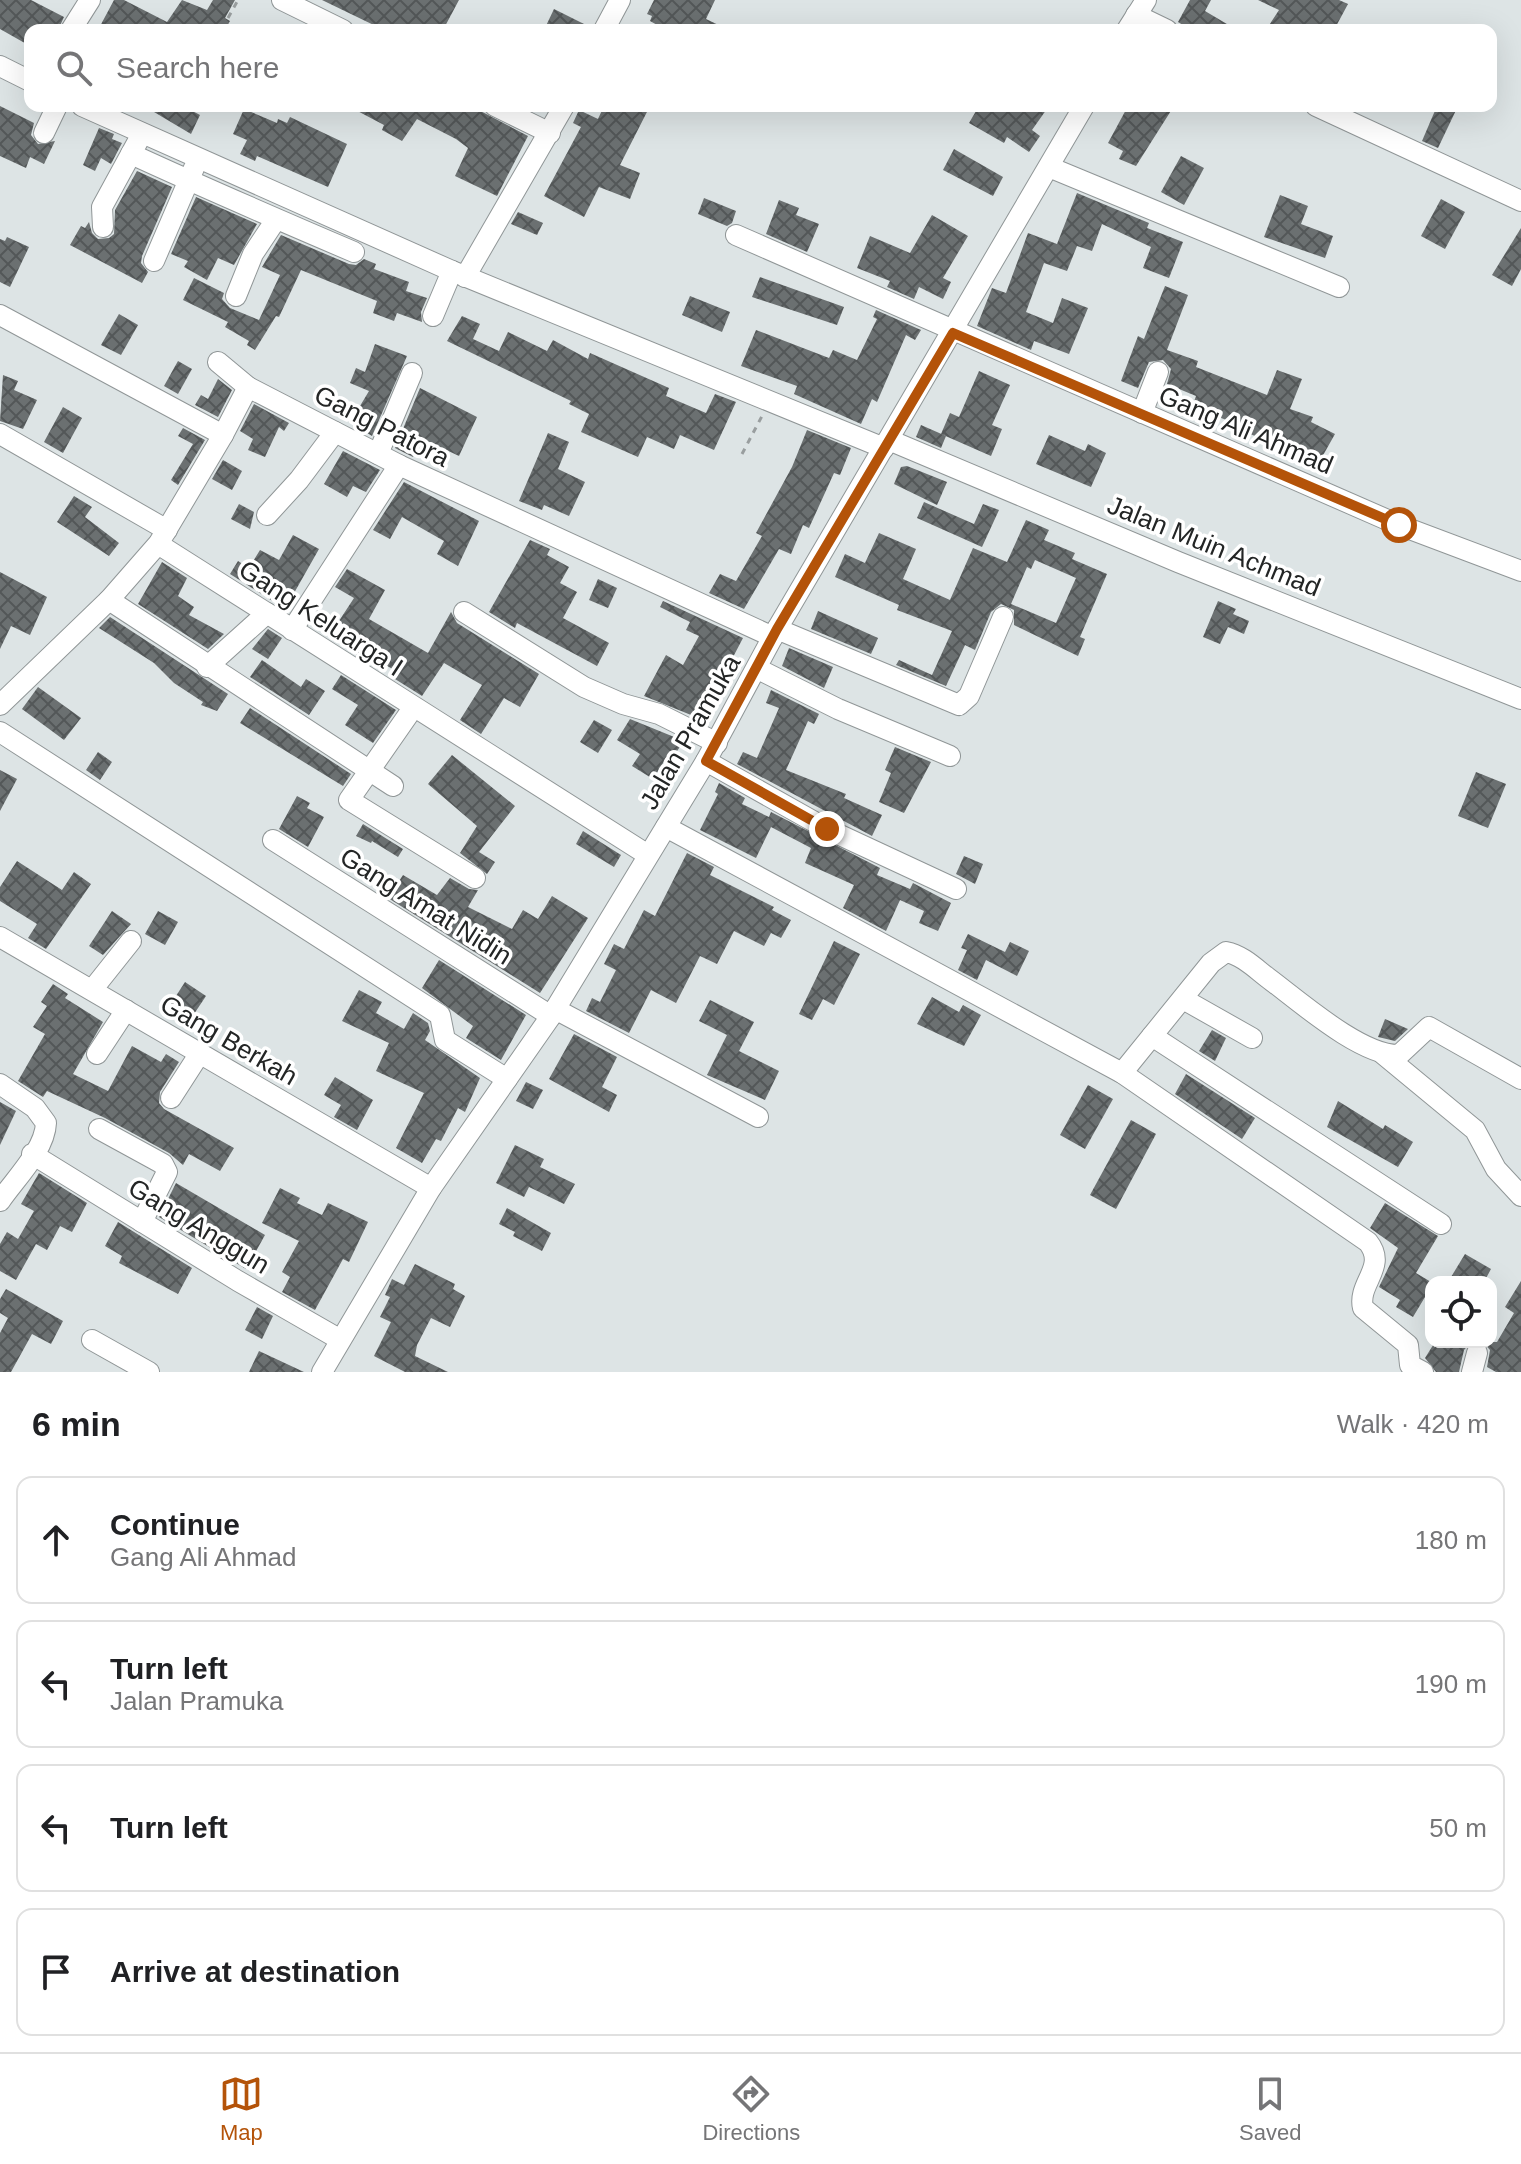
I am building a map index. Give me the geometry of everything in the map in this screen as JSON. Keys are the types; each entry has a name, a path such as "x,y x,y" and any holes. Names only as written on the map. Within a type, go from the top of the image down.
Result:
{"street":[{"path":"282,0 331,24"},
{"path":"607,24 620,0"},
{"path":"74,24 83,2"},
{"path":"1136,15 1155,24"},
{"path":"0,66 24,78"},
{"path":"44,133 54,112"},
{"path":"95,112 197,161 458,274 769,402 886,444"},
{"path":"507,112 550,133"},
{"path":"433,316 561,112"},
{"name":"Jalan Pramuka","path":"322,1372 431,1188 553,1013 712,752 775,633 1081,112"},
{"path":"1329,112 1521,201"},
{"path":"103,227 102,207 142,134"},
{"path":"131,154 224,193 270,218 354,252"},
{"path":"154,261 197,161"},
{"path":"1049,167 1339,287"},
{"path":"236,296 270,218 274,194"},
{"path":"305,231 312,211"},
{"name":"Gang Ali Ahmad","path":"736,235 953,333 1399,525 1521,571"},
{"path":"0,315 223,435"},
{"name":"Gang Patora","path":"218,362 248,387 399,465 775,633 959,705 969,696 1003,617"},
{"path":"1142,413 1158,372"},
{"path":"378,454 412,373"},
{"path":"0,705 109,600 163,537 248,387"},
{"path":"267,515 299,480 335,432"},
{"name":"Gang Keluarga I","path":"0,434 163,537 292,630 648,855"},
{"name":"Jalan Muin Achmad","path":"886,444 1521,699"},
{"path":"292,630 399,465"},
{"path":"109,600 393,786"},
{"path":"464,612 584,687 623,704 659,714 827,829 956,889"},
{"path":"207,667 267,613"},
{"path":"758,669 838,709 950,756"},
{"path":"413,708 349,800 475,878"},
{"path":"0,732 440,1015 445,1040 507,1079"},
{"path":"666,827 1122,1073 1368,1242 1373,1249 1376,1268 1362,1294 1363,1308 1399,1334 1408,1345 1410,1365 1423,1372"},
{"name":"Gang Amat Nidin","path":"273,840 553,1013 758,1117"},
{"name":"Gang Berkah","path":"0,937 431,1188"},
{"path":"92,990 131,941"},
{"path":"1122,1073 1219,956 1235,954 1322,1018 1383,1054 1475,1130 1496,1169 1521,1196"},
{"path":"1183,999 1252,1038"},
{"path":"97,1054 126,1010"},
{"path":"1383,1054 1399,1055 1429,1027 1521,1079"},
{"path":"1152,1036 1441,1224"},
{"path":"171,1098 200,1053"},
{"path":"0,1084 44,1117 46,1129 0,1201"},
{"path":"99,1129 163,1164 167,1172 142,1222"},
{"name":"Gang Anggun","path":"32,1154 339,1339"},
{"path":"92,1340 149,1372"}],"path":[{"path":"228,18 238,0"},
{"path":"742,454 769,402"}],"building":[{"path":"0,0 31,0 64,17 61,24 24,24 24,43 0,29"},
{"path":"114,0 124,0 167,22 182,0 207,10 213,0 235,0 225,18 230,21 228,24 101,24"},
{"path":"322,0 459,0 446,24 372,24"},
{"path":"654,0 715,0 706,19 716,24 655,24 650,21 652,16 647,14"},
{"path":"1190,0 1211,0 1205,11 1227,24 1181,24 1178,22"},
{"path":"1258,0 1339,0 1348,4 1337,24 1270,24 1279,10"},
{"path":"554,9 584,24 547,24"},
{"path":"0,106 34,123 31,135 38,144 55,141 44,164 30,157 26,168 0,156"},
{"path":"154,112 194,112 200,115 191,134"},
{"path":"243,112 251,112 277,123 278,119 287,123 290,117 347,144 328,187 257,156 255,161 240,154 247,140 233,134"},
{"path":"359,112 482,112 528,136 497,196 455,176 468,148 456,139 417,119 402,141 382,130 384,125"},
{"path":"578,112 598,119 601,112 647,112 620,165 640,173 630,199 599,187 584,217 544,196 581,127 573,123"},
{"path":"975,112 1045,112 1032,130 1040,136 1029,152 1007,137 1004,143 969,123"},
{"path":"1125,112 1170,112 1136,166 1119,159 1123,151 1108,143"},
{"path":"1434,112 1455,112 1438,148 1422,141"},
{"path":"99,128 114,134 112,139 122,143 111,164 101,158 95,171 83,165"},
{"path":"954,149 1003,177 993,196 943,170"},
{"path":"1181,156 1204,168 1184,205 1161,192"},
{"path":"137,171 172,187 142,256 141,263 148,272 142,283 70,245 81,226 85,228 89,222 92,233 98,239 114,234 115,210"},
{"path":"1077,193 1149,223 1147,228 1183,242 1169,278 1143,268 1151,247 1102,224 1092,251 1077,246 1067,271 1044,263 1026,312 1053,323 1062,298 1088,308 1069,354 1034,341 1031,350 977,326 992,288 1006,293 1028,233 1057,244"},
{"path":"1280,195 1308,206 1301,224 1333,236 1325,258 1264,237"},
{"path":"196,197 257,224 234,265 218,258 207,280 184,267 188,261 171,254"},
{"path":"704,198 736,211 732,223 727,226 698,214"},
{"path":"1441,199 1465,212 1445,249 1421,236"},
{"path":"779,200 799,208 796,215 819,224 807,252 766,234"},
{"path":"518,212 543,223 537,235 511,224"},
{"path":"932,215 968,236 943,278 951,282 943,299 919,287 914,299 887,287 890,281 857,268 870,236 910,253"},
{"path":"1521,228 1521,269 1512,286 1492,275"},
{"path":"281,235 349,264 356,265 364,259 376,264 374,269 409,282 406,291 427,298 421,312 422,322 397,313 394,321 373,313 377,301 301,270 279,317 276,316 255,350 247,345 249,341 225,327 228,322 183,300 194,278 224,293 222,299 230,308 259,320 280,275 262,267"},
{"path":"7,237 29,247 10,287 0,282 0,239 5,241"},
{"path":"760,277 844,307 837,325 752,297"},
{"path":"1165,286 1188,295 1167,350 1198,361 1196,367 1267,395 1277,370 1302,379 1290,409 1313,417 1311,422 1335,434 1317,466 1281,452 1283,447 1235,428 1237,424 1192,407 1196,396 1167,384 1171,369 1163,360 1149,362 1138,388 1121,381 1138,336 1144,339"},
{"path":"690,296 730,312 722,332 682,315"},
{"path":"876,310 921,330 915,340 906,335 877,402 872,399 861,424 794,394 797,386 741,366 756,330 829,358 833,350 857,360 877,319 873,317"},
{"path":"119,314 138,325 121,355 101,345"},
{"path":"462,316 480,324 473,339 499,351 508,332 547,351 553,340 588,359 590,353 669,388 666,396 706,413 715,394 736,402 714,450 680,435 674,449 647,437 638,457 581,432 589,414 569,404 571,401 447,341"},
{"path":"375,344 407,356 372,436 359,428 366,416 357,411 369,391 350,383 356,368 365,372"},
{"path":"178,361 192,369 178,394 164,386"},
{"path":"979,371 1010,385 992,425 1002,429 991,456 941,434 950,413 959,417"},
{"path":"3,375 18,381 14,390 37,400 23,429 0,421"},
{"path":"218,379 232,390 218,417 195,405 201,395 208,399"},
{"path":"420,388 477,417 459,456 423,439 413,457 395,448"},
{"path":"254,404 289,423 284,431 279,427 265,457 248,450 253,439 240,431"},
{"path":"63,407 82,418 63,453 44,442"},
{"path":"921,425 946,436 941,448 916,437"},
{"path":"183,428 205,440 178,485 171,480 193,444 178,436"},
{"path":"807,430 851,448 840,475 834,473 809,528 803,525 791,554 779,549 744,609 709,593 720,574 736,581 762,536 756,533 792,467"},
{"path":"548,433 569,442 558,469 585,482 569,516 544,505 542,510 519,501"},
{"path":"1049,435 1085,451 1088,444 1106,453 1091,487 1036,464"},
{"path":"343,451 380,470 366,492 353,486 347,497 324,484"},
{"path":"223,460 242,471 232,490 212,479"},
{"path":"907,466 947,482 937,505 894,484 901,467"},
{"path":"404,482 479,521 458,566 437,554 444,541 402,517 390,539 373,530"},
{"path":"74,496 92,507 85,517 119,543 109,556 57,522"},
{"path":"924,502 974,524 983,504 999,510 982,547 917,518"},
{"path":"239,504 254,512 250,529 231,519"},
{"path":"1026,520 1049,530 1044,540 1075,553 1072,559 1107,574 1080,637 1085,639 1078,656 1014,625 1014,610 1001,604 991,612 975,650 965,645 946,686 896,665 899,660 932,675 952,631 897,610 899,605 835,577 845,554 865,563 879,533 916,549 903,579 950,600 973,548 1007,562","holes":["1035,560 1076,578 1056,623 1011,604 1027,567 1031,569"]},
{"path":"293,535 319,549 285,609 230,574 238,561 249,568 260,550 279,560"},
{"path":"530,540 550,549 547,555 569,567 560,583 577,592 563,618 609,643 597,666 517,623 515,628 489,612"},
{"path":"162,562 187,578 178,596 194,607 189,615 224,634 208,649 138,604"},
{"path":"347,569 385,590 369,619 428,653 451,612 457,623 539,674 520,707 504,698 481,734 460,720 482,685 444,663 422,696 395,679 399,673 374,658 371,664 333,639 341,626 337,624 354,598 335,587"},
{"path":"0,572 47,597 30,635 11,626 0,649"},
{"path":"598,579 617,588 608,608 589,600"},
{"path":"663,601 743,638 732,659 738,662 728,680 718,675 691,715 644,696 666,655 683,665 699,636 686,630 690,622 660,607"},
{"path":"1218,601 1236,609 1233,614 1249,621 1244,634 1228,627 1220,644 1203,637"},
{"path":"818,611 878,638 871,654 811,629"},
{"path":"110,617 228,694 217,711 201,705 203,702 174,683 154,663 99,628"},
{"path":"268,629 282,638 268,659 252,649"},
{"path":"789,648 833,667 824,688 782,666"},
{"path":"262,660 301,687 306,679 325,691 309,715 250,677"},
{"path":"341,675 396,710 373,743 345,725 358,705 332,689"},
{"path":"38,687 81,718 64,740 22,709"},
{"path":"771,690 819,714 814,724 808,721 786,770 846,794 844,798 882,815 872,836 737,764 743,752 757,758 779,708 766,703"},
{"path":"250,708 351,774 343,786 240,723"},
{"path":"630,719 684,741 675,754 670,752 653,779 632,766 640,754 617,740"},
{"path":"594,720 612,730 598,753 580,742"},
{"path":"895,747 931,762 904,813 879,802 891,773 885,770"},
{"path":"98,752 112,762 100,780 86,770"},
{"path":"452,755 515,806 479,852 495,862 487,874 460,853 477,826 428,784"},
{"path":"0,770 17,779 0,811"},
{"path":"1476,772 1506,784 1488,828 1458,816"},
{"path":"719,783 745,798 742,804 769,817 771,812 880,868 877,875 910,889 913,883 951,903 938,931 919,923 924,911 900,900 886,931 843,908 854,885 805,863 811,848 771,827 756,858 700,830 718,794 715,792"},
{"path":"297,796 310,803 307,808 324,817 308,847 279,829"},
{"path":"363,824 403,849 398,857 372,841 356,836"},
{"path":"583,831 621,855 614,867 576,844"},
{"path":"687,853 714,867 710,875 774,907 772,910 791,920 781,938 771,933 764,946 734,931 717,964 700,956 676,1003 651,990 629,1033 586,1011 592,998 600,1002 616,970 604,964 614,944 624,949 644,910 655,916"},
{"path":"964,856 983,864 975,884 956,874"},
{"path":"17,861 62,890 74,872 91,884 46,949 28,938 37,924 0,901 0,887"},
{"path":"403,875 437,895 450,878 469,889 478,890 468,907 512,929 523,910 538,919 552,896 588,918 540,993 388,898"},
{"path":"112,911 131,924 103,955 89,946"},
{"path":"158,911 178,922 165,945 145,934"},
{"path":"968,934 1005,952 1010,942 1029,951 1017,976 986,960 977,980 958,970 967,950 961,948"},
{"path":"834,941 860,954 834,1005 823,999 812,1020 799,1014"},
{"path":"439,960 526,1015 501,1060 466,1038 473,1026 422,988"},
{"path":"185,982 206,996 186,1026 165,1013"},
{"path":"53,984 68,994 65,998 103,1022 73,1074 108,1091 132,1046 161,1062 166,1054 179,1062 160,1092 159,1103 164,1109 234,1148 220,1171 189,1154 183,1165 169,1153 105,1118 47,1091 43,1097 18,1081 45,1034 33,1027 47,1006 41,1002"},
{"path":"359,990 382,1002 376,1013 404,1029 413,1013 428,1023 430,1031 425,1040 480,1078 465,1112 458,1108 441,1141 436,1139 422,1163 396,1148 424,1093 376,1071 389,1043 342,1021"},
{"path":"932,997 959,1012 963,1005 981,1015 964,1046 917,1024"},
{"path":"710,1000 754,1022 739,1051 779,1071 765,1100 707,1075 727,1035 699,1021"},
{"path":"1385,1019 1408,1029 1395,1041 1378,1037"},
{"path":"1212,1030 1226,1038 1215,1061 1199,1051"},
{"path":"574,1034 617,1057 602,1087 617,1095 609,1112 549,1079"},
{"path":"1186,1074 1255,1118 1242,1139 1175,1094"},
{"path":"335,1077 373,1100 357,1130 334,1117 341,1105 324,1095"},
{"path":"526,1082 543,1090 533,1109 516,1101"},
{"path":"1088,1085 1113,1099 1085,1149 1060,1135"},
{"path":"1338,1101 1383,1129 1385,1125 1413,1142 1398,1167 1327,1127"},
{"path":"0,1102 16,1111 0,1145"},
{"path":"1131,1120 1156,1134 1116,1209 1090,1195"},
{"path":"515,1145 544,1159 540,1167 575,1184 564,1204 529,1187 524,1197 496,1183"},
{"path":"39,1173 87,1203 72,1232 60,1226 47,1250 36,1244 16,1280 0,1271 0,1244 7,1232 18,1239 34,1211 21,1204"},
{"path":"176,1183 265,1235 246,1269 159,1217"},
{"path":"280,1188 300,1198 297,1203 322,1215 328,1203 368,1222 349,1262 343,1259 315,1310 282,1292 290,1277 282,1272 299,1241 262,1223"},
{"path":"1385,1203 1438,1236 1416,1273 1425,1278 1425,1297 1413,1317 1396,1307 1400,1300 1379,1287 1398,1248 1370,1228"},
{"path":"507,1208 551,1233 542,1251 513,1236 515,1232 499,1224"},
{"path":"118,1222 192,1268 178,1294 119,1263 122,1256 105,1246"},
{"path":"1465,1254 1491,1269 1487,1276 1452,1276"},
{"path":"415,1264 455,1284 453,1289 465,1296 450,1327 431,1318 417,1345 415,1356 448,1372 405,1372 374,1356 391,1322 380,1317 390,1297 385,1295 392,1279 404,1285"},
{"path":"1521,1281 1521,1372 1496,1372 1487,1367 1488,1348 1497,1348 1497,1342 1514,1313 1505,1307"},
{"path":"6,1289 63,1321 51,1344 32,1334 11,1372 0,1372 0,1333 8,1318 0,1313 0,1299"},
{"path":"257,1307 273,1316 262,1339 245,1330"},
{"path":"1431,1348 1466,1348 1459,1372 1436,1372 1425,1358"},
{"path":"259,1351 304,1372 249,1372"}],"route":[{"path":"827,829 706,761 777,629 953,333 1399,525"}]}
